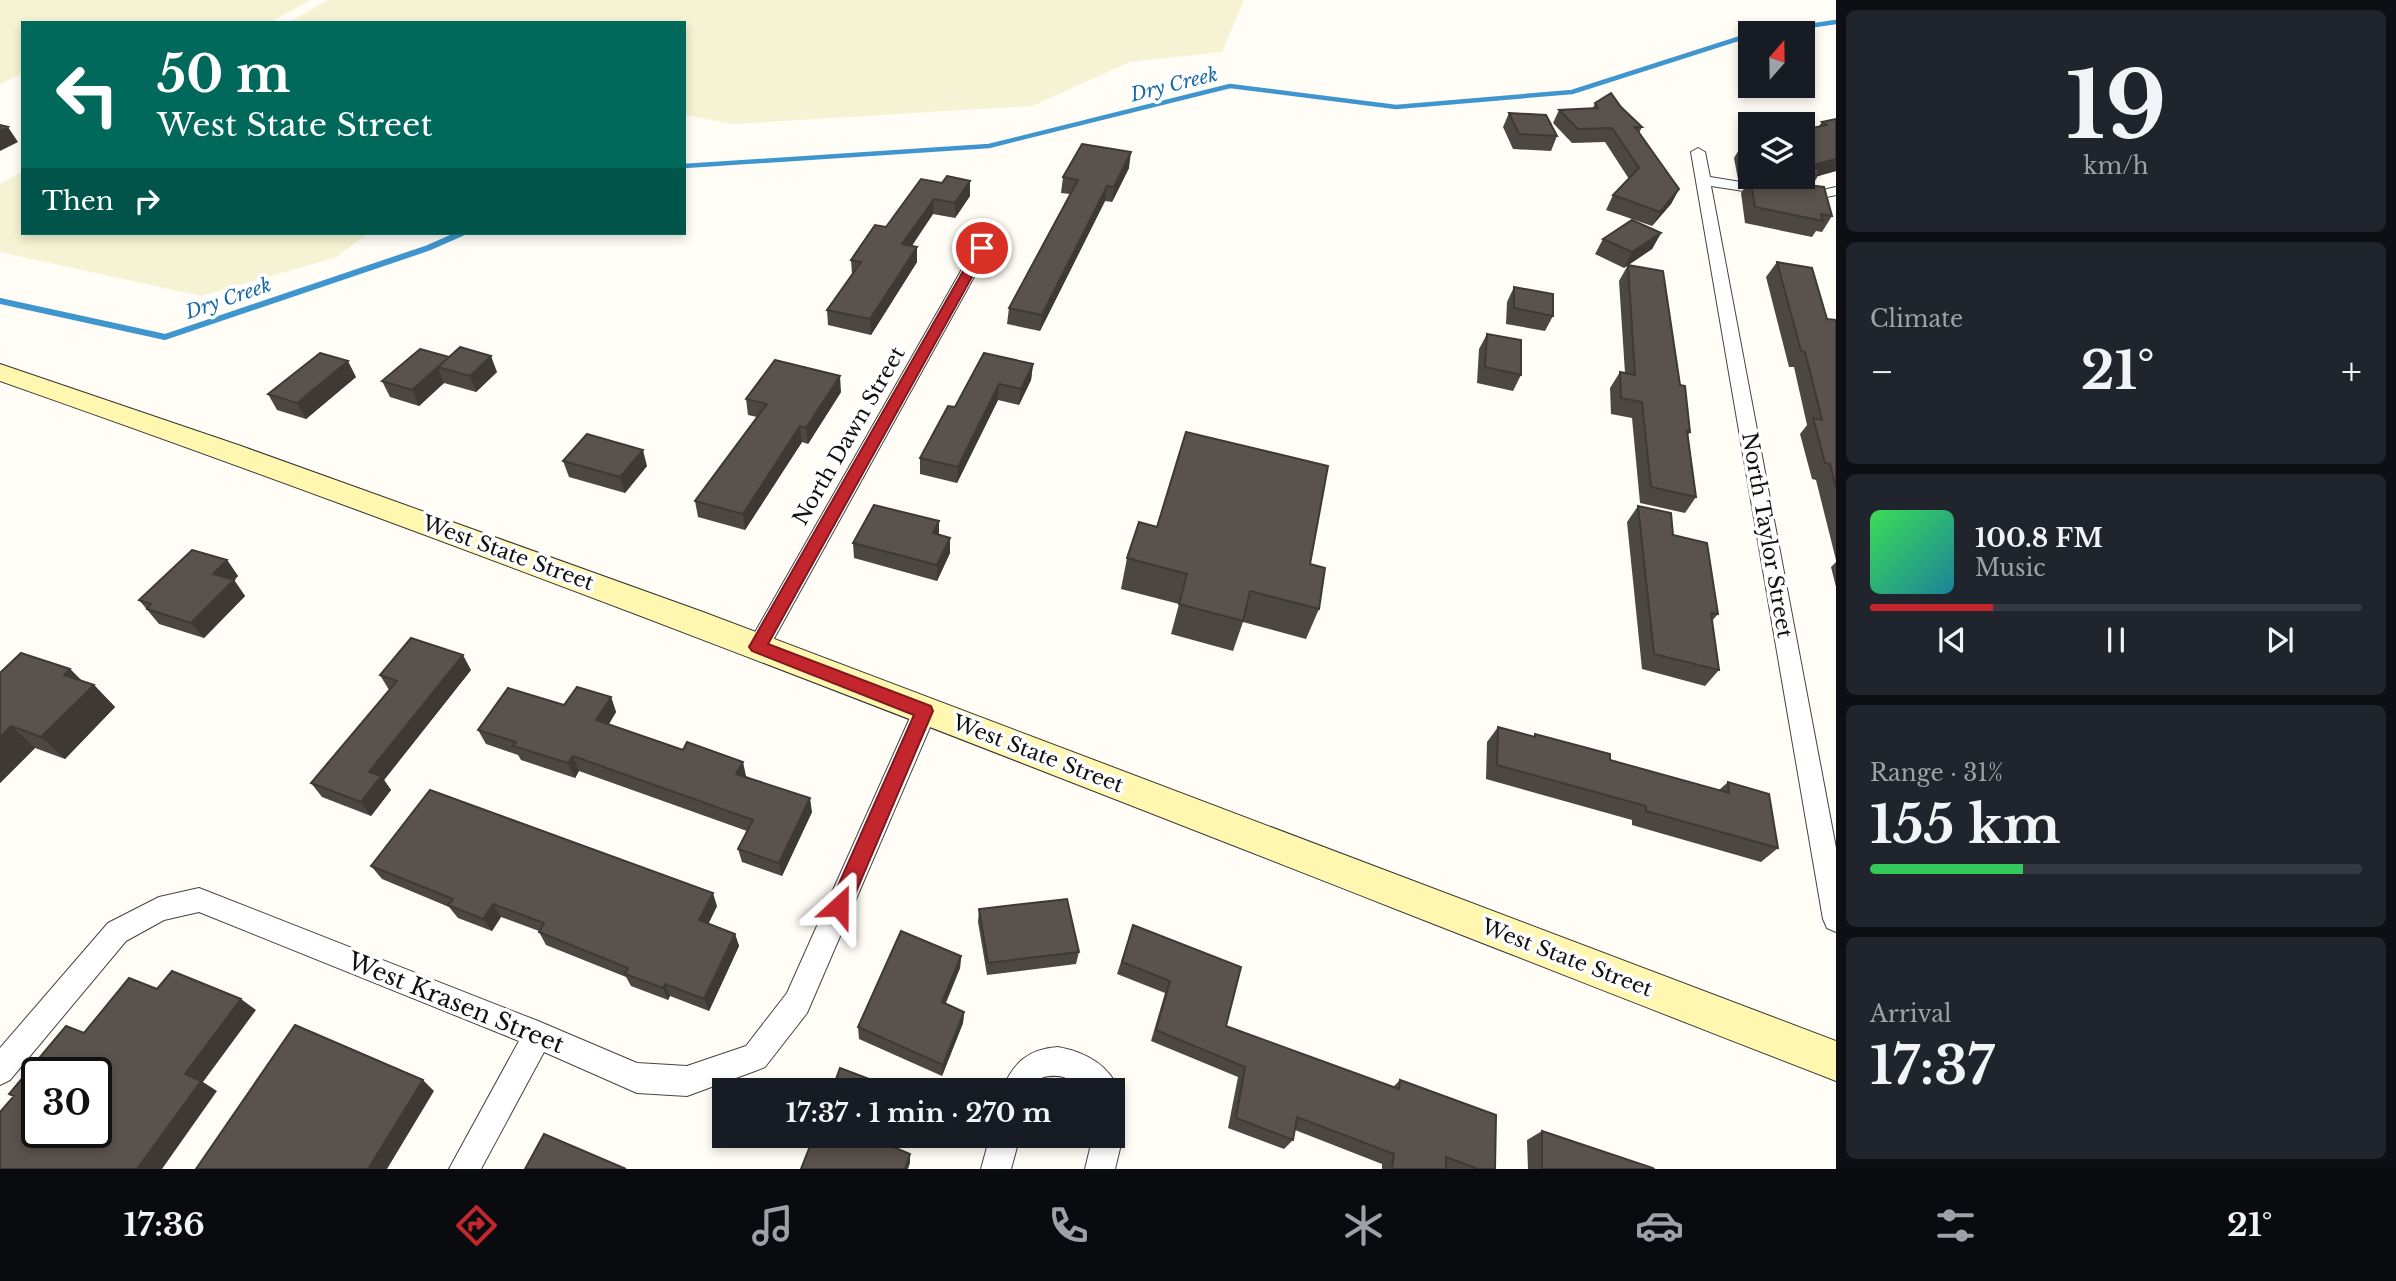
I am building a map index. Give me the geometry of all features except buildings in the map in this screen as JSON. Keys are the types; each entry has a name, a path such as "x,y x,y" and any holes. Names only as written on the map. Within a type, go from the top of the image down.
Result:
{"main road":[{"name":"West State Street","path":"0,372 357,497 758,647 1836,1061"}],"street":[{"name":"North Taylor Street","path":"1698,152 1836,919"},
{"path":"1703,180 1809,197 1836,191"},
{"name":"North Dawn Street","path":"758,647 982,248"},
{"name":"West Krasen Street","path":"0,1070 117,932 159,909 200,901 538,1035 637,1078 687,1081 755,1057 797,1003 925,711"},
{"path":"464,1169 538,1035"},
{"path":"1021,1078 1031,1068 1046,1061 1062,1060 1077,1064 1095,1078"},
{"path":"996,1169 1002,1148"},
{"path":"1101,1169 1105,1148"}],"shaded area":[{"path":"0,0 311,0 273,21 21,21 21,74 0,84"},
{"path":"328,0 1244,0 1222,52 1130,62 1032,106 733,124 686,115 686,21 291,21"},
{"path":"21,172 21,235 365,235 337,257 201,296 0,252 0,184"}],"waterway":[{"name":"Dry Creek","path":"1815,25 1836,22"},
{"name":"Dry Creek","path":"686,166 989,146 1230,86 1396,107 1572,92 1738,39"},
{"name":"Dry Creek","path":"0,301 165,337 428,248 457,235"}],"route":[{"path":"839,906 925,711 758,647 778,607 982,248"}]}
